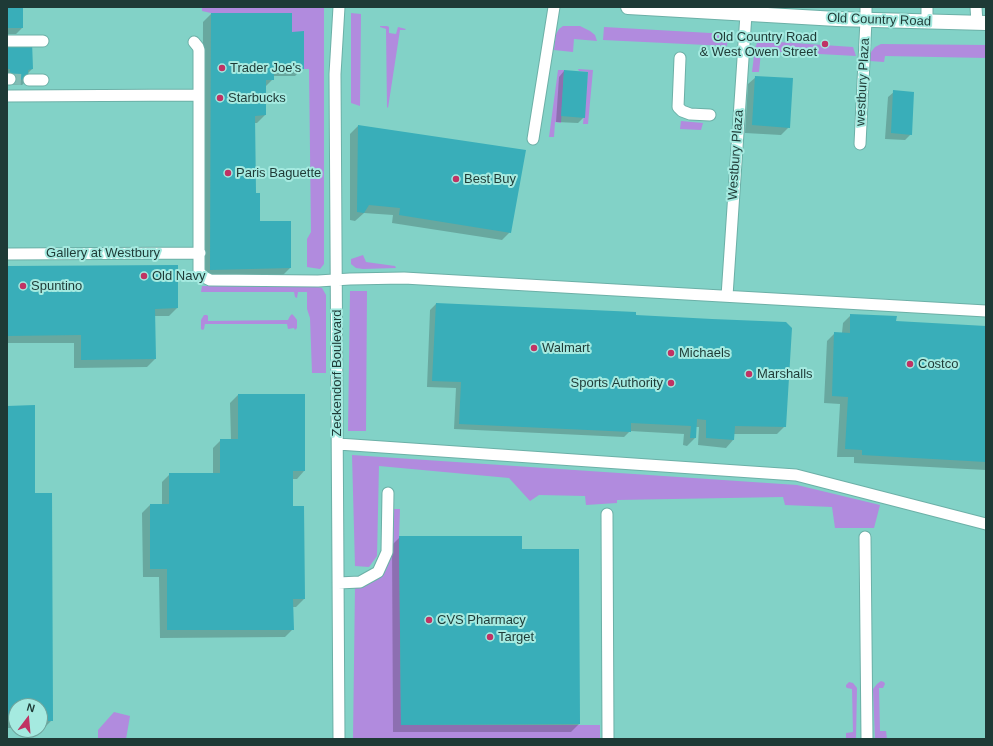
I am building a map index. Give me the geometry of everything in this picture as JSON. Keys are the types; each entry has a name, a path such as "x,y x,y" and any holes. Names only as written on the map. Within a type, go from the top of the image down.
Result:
{"main road":[{"name":"Old Country Road","path":"628,7 866,14 927,22 981,23"}],"street":[{"name":"Zeckendorf Boulevard","path":"339,7 335,74 340,739"},
{"path":"533,139 554,7"},
{"path":"927,7 927,22"},
{"path":"976,7 981,23"},
{"name":"Westbury Plaza","path":"727,296 747,11"},
{"name":"westbury Plaza","path":"860,144 866,14"},
{"path":"7,40 43,41"},
{"path":"194,42 198,46 199,50 199,272 210,280 311,281 404,278 986,311"},
{"path":"680,58 678,107 682,111 690,114 710,115"},
{"path":"29,80 43,80"},
{"path":"7,96 198,96"},
{"name":"Gallery at Westbury","path":"7,254 200,253"},
{"path":"338,444 796,475 986,524"},
{"path":"338,583 360,582 378,572 387,552 388,494"},
{"path":"607,514 608,739"},
{"path":"865,537 867,739"}],"shaded area":[{"path":"7,7 986,7 986,739 7,739"},
{"path":"202,7 324,7 324,264 320,269 307,267 307,239 311,232 309,69 304,69 304,32 292,32 291,13 211,13 202,11"},
{"path":"351,13 361,14 360,106 351,103"},
{"path":"380,26 389,27 389,33 396,34 398,27 406,29 400,30 388,108 386,29"},
{"path":"563,26 580,26 595,35 597,41 574,39 573,52 554,50 556,34"},
{"path":"604,27 728,34 727,46 603,40"},
{"path":"764,41 853,47 856,56 764,51 761,52 759,72 752,72 755,48 757,43"},
{"path":"881,44 986,45 986,58 885,56 884,62 870,61 871,52 875,47"},
{"path":"578,69 593,70 588,124 583,124 588,72 579,71"},
{"path":"558,70 564,70 561,123 555,122 554,137 549,137"},
{"path":"681,121 703,123 701,130 680,129"},
{"path":"363,255 366,262 395,266 396,268 363,269 356,268 351,264 351,259"},
{"path":"202,286 322,288 326,295 326,373 312,373 310,318 307,309 307,292 298,292 297,298 295,297 294,292 201,292"},
{"path":"350,291 367,291 366,431 348,431"},
{"path":"292,314 297,320 297,328 295,330 294,328 288,329 287,324 205,324 204,329 201,329 201,320 204,315 208,316 208,321 288,320"},
{"path":"352,455 797,485 880,505 874,528 835,528 832,507 785,505 783,497 617,500 617,503 586,505 585,496 539,495 530,501 509,478 379,466 377,556 369,567 355,566"},
{"path":"393,509 400,509 401,725 600,725 600,739 353,739 355,587 375,581 386,570"},
{"path":"881,681 885,684 883,688 879,688 880,731 886,731 887,739 875,739 873,689"},
{"path":"849,682 853,683 857,688 856,739 846,739 846,733 853,732 852,689 846,687"},
{"path":"114,712 130,716 126,739 98,739 98,730"}],"building":[{"path":"7,7 23,7 23,28 7,28"},
{"path":"211,13 292,13 292,32 304,31 304,69 274,69 274,80 266,80 266,115 255,116 256,193 260,193 260,221 291,221 291,268 210,270"},
{"path":"32,41 33,69 28,70 29,80 10,79 10,69 7,69 7,43"},
{"path":"564,70 588,72 585,118 561,116"},
{"path":"755,76 793,78 790,128 752,125"},
{"path":"893,90 914,92 912,135 891,133"},
{"path":"358,125 526,150 511,233 399,215 400,208 369,205 364,213 357,212"},
{"path":"178,265 178,308 155,309 156,359 81,360 81,335 7,336 7,266"},
{"path":"436,303 636,312 636,315 786,322 792,328 786,427 735,426 734,440 706,438 706,420 697,419 696,438 690,438 691,426 631,423 631,432 459,424 461,382 432,381"},
{"name":"Costco","path":"850,314 897,316 896,321 986,326 986,462 862,455 862,450 845,449 848,397 832,396 834,332 850,333"},
{"path":"238,394 305,394 305,471 293,471 293,506 304,506 305,599 293,599 294,630 167,630 167,569 150,569 150,504 169,504 169,473 220,473 220,439 238,439"},
{"path":"35,405 35,493 52,493 53,721 48,721 48,698 8,698 7,721 7,406"},
{"name":"Target","path":"399,536 522,536 522,549 579,549 580,724 401,725"}],"tunnel":[{"path":"10,79 29,80"}],"place":[{"name":"Old Country Road & West Owen Street","path":"825,44"},
{"name":"Trader Joe's","path":"222,68"},
{"name":"Starbucks","path":"220,98"},
{"name":"Paris Baguette","path":"228,173"},
{"name":"Best Buy","path":"456,179"},
{"name":"Old Navy","path":"144,276"},
{"name":"Spuntino","path":"23,286"},
{"name":"Walmart","path":"534,348"},
{"name":"Michaels","path":"671,353"},
{"name":"Costco","path":"910,364"},
{"name":"Marshalls","path":"749,374"},
{"name":"Sports Authority","path":"671,383"},
{"name":"CVS Pharmacy","path":"429,620"},
{"name":"Target","path":"490,637"}]}
